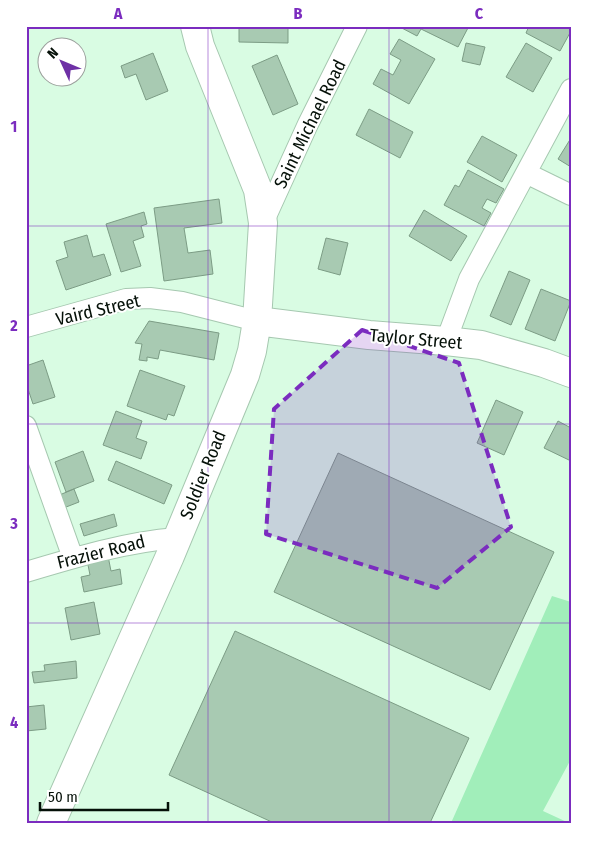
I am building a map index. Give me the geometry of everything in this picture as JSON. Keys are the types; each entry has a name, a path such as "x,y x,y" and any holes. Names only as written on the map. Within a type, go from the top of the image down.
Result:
{"main road":[{"name":"Soldier Road","path":"51,823 178,538 245,375 252,351 257,321 263,223 258,190 200,46 195,26"},
{"name":"Taylor Street","path":"257,321 481,346 571,372"}],"street":[{"name":"Saint Michael Road","path":"263,223 308,124 357,26"},
{"path":"446,341 469,279 571,89"},
{"path":"526,173 571,195"},
{"name":"Vaird Street","path":"26,328 126,299 150,298 182,302 257,321"},
{"path":"26,426 73,558"},
{"name":"Frazier Road","path":"26,572 73,558 151,540 178,538"}],"highlighted area":[{"path":"362,330 459,363 511,527 437,588 266,534 274,409"}],"green space":[{"path":"552,596 571,602 571,759 543,811 569,823 451,823"}],"building":[{"path":"239,26 288,27 288,43 239,42"},
{"path":"398,26 469,26 458,47 421,29 417,36"},
{"path":"529,26 571,26 571,31 560,51 526,33"},
{"path":"399,39 435,59 409,104 373,84 381,69 393,75 401,60 390,54"},
{"path":"466,43 485,47 480,65 462,61"},
{"path":"526,43 552,58 533,92 506,77"},
{"path":"153,53 168,91 146,100 136,74 125,78 121,66"},
{"path":"277,55 298,104 273,115 252,66"},
{"path":"369,109 413,132 400,158 356,135"},
{"path":"482,136 517,155 502,182 467,162"},
{"path":"571,138 571,167 558,159"},
{"path":"468,170 504,189 496,203 487,199 482,208 491,213 484,226 444,205 455,185 459,187"},
{"path":"219,199 222,223 184,228 188,253 210,250 213,274 164,281 154,208"},
{"path":"424,210 467,236 451,261 409,236"},
{"path":"144,212 147,224 141,226 144,237 133,241 141,266 121,272 106,224"},
{"path":"87,235 93,257 104,254 111,275 66,290 56,261 68,257 64,242"},
{"path":"326,238 348,243 340,275 318,269"},
{"path":"509,271 530,280 511,325 490,316"},
{"path":"541,289 571,301 555,341 525,329"},
{"path":"149,321 219,333 214,360 160,350 158,359 147,357 147,361 139,360 142,344 135,343"},
{"path":"43,360 55,397 33,404 26,383 26,366"},
{"path":"140,370 185,386 174,416 168,414 166,420 127,406"},
{"path":"496,400 523,412 504,455 477,443"},
{"path":"116,411 142,421 136,438 147,442 141,459 103,445"},
{"path":"558,421 571,428 571,461 544,448"},
{"path":"83,451 94,481 66,492 55,462"},
{"path":"338,453 554,552 490,690 274,592"},
{"path":"116,461 172,485 164,504 108,480"},
{"path":"74,489 79,502 61,509 57,496"},
{"path":"114,514 117,526 84,536 80,524"},
{"path":"108,556 111,571 120,569 122,584 84,592 81,577 90,575 87,560"},
{"path":"94,602 100,634 71,640 65,608"},
{"path":"235,631 469,738 430,823 274,823 169,775"},
{"path":"76,661 77,678 34,683 32,672 45,671 44,665"},
{"path":"44,705 46,729 26,731 26,707"}]}
